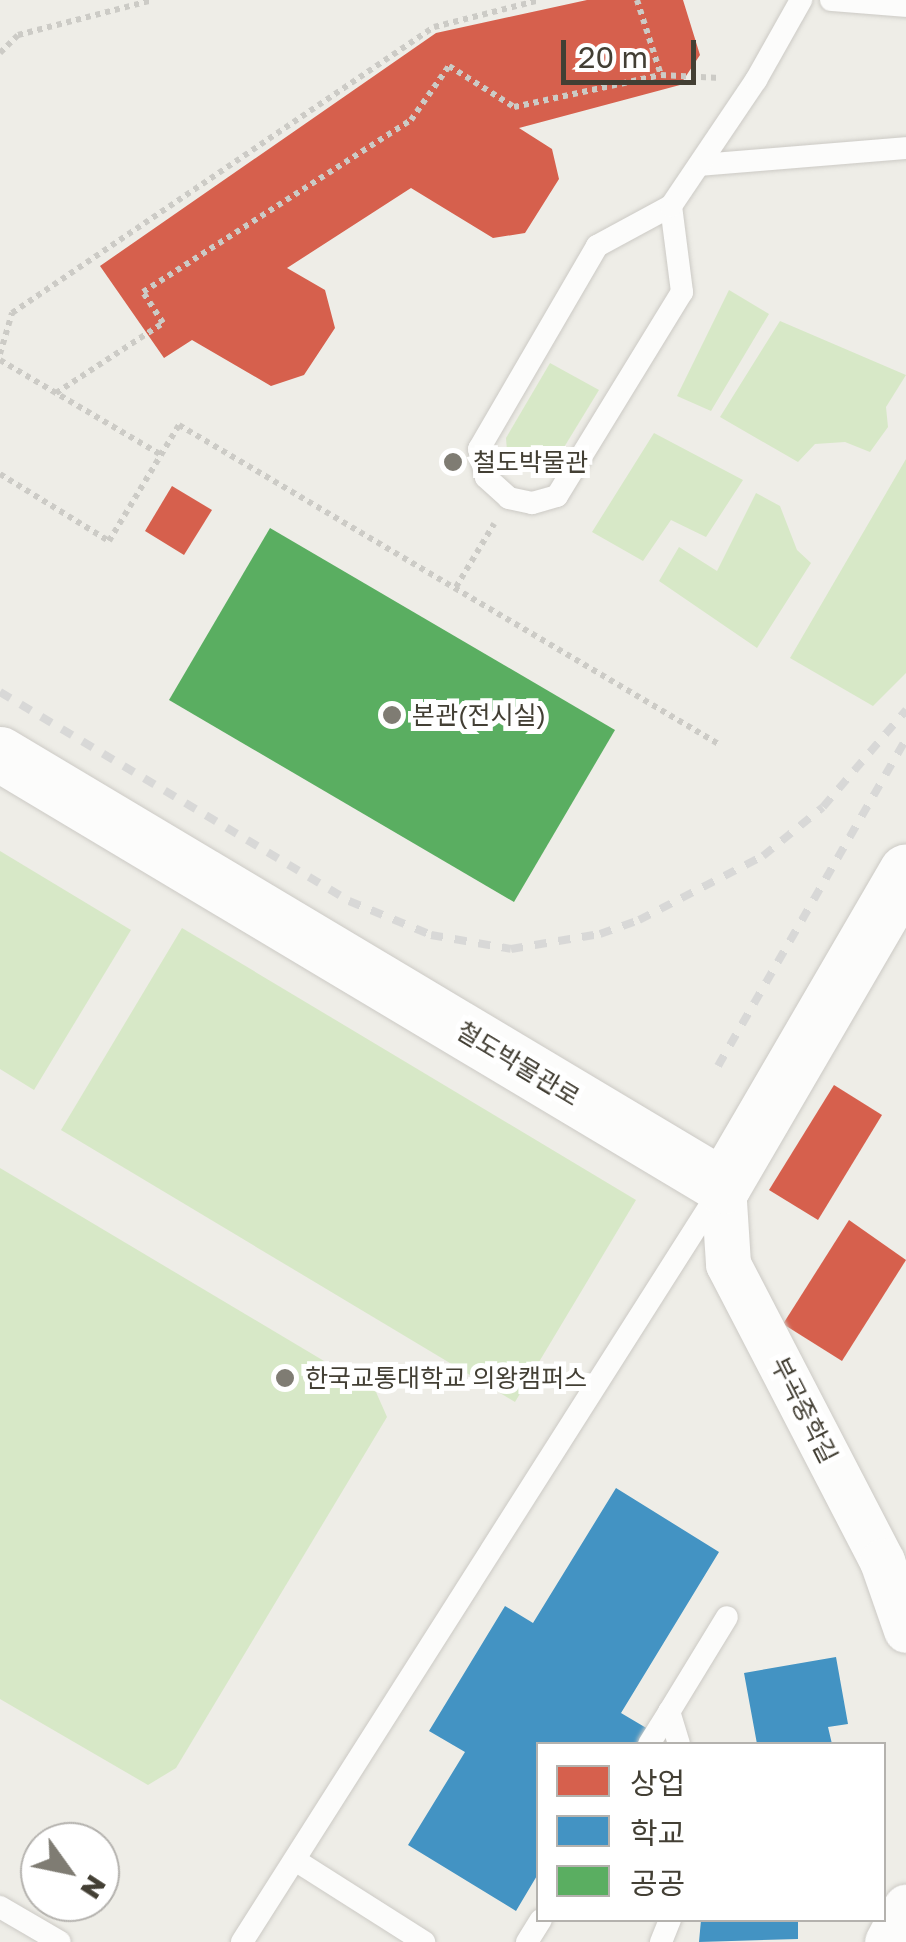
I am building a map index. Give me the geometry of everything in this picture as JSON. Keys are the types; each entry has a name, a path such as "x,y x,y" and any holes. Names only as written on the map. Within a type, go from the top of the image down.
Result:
{"street":[{"name":"철도박물관로","path":"0,754 723,1186"},
{"path":"723,1186 906,871"},
{"name":"부곡중학길","path":"723,1186 728,1264 882,1561 906,1630"},
{"path":"887,1942 906,1906"}],"lane":[{"path":"671,206 682,292 557,496 532,503 510,498 486,477 479,449 597,246 671,206 756,80 801,0"},
{"path":"831,0 906,6"},
{"path":"700,165 906,148"},
{"path":"242,1942 723,1186"},
{"path":"650,1742 727,1616"},
{"path":"669,1712 679,1742"},
{"path":"295,1860 424,1942"},
{"path":"0,1907 60,1942"}],"path":[{"path":"0,53 18,34 153,0"},
{"path":"163,456 0,357 12,313 434,28 540,0"},
{"path":"637,0 661,75"},
{"path":"56,393 163,323 143,292 411,120 449,66 514,106 661,75 756,80"},
{"path":"0,474 110,540 180,424 720,744"},
{"path":"456,588 510,498"}],"green space":[{"path":"729,290 769,314 711,411 677,396"},
{"path":"780,321 906,375 886,407 888,427 870,452 845,442 815,444 798,462 720,417"},
{"path":"550,363 599,390 555,462 545,470 524,470 507,451 506,438"},
{"path":"654,433 743,480 706,537 671,520 643,561 592,532"},
{"path":"906,459 906,673 873,706 790,658"},
{"path":"756,493 780,506 797,550 811,563 757,648 659,581 679,547 717,571"},
{"path":"0,851 131,930 34,1090 0,1069"},
{"path":"182,928 636,1200 515,1402 61,1130"},
{"path":"0,1168 376,1392 387,1417 176,1768 148,1785 0,1699"}],"building: 상업":[{"path":"587,0 683,0 700,55 680,85 519,128 552,149 559,179 525,233 493,238 411,188 287,268 325,290 335,328 304,375 271,386 192,340 164,358 100,266 436,33"},
{"path":"172,486 212,510 184,555 145,531"},
{"path":"834,1085 882,1115 818,1220 769,1190"},
{"path":"849,1220 906,1260 842,1361 783,1324"}],"building: 학교":[{"path":"616,1488 719,1552 621,1713 648,1729 639,1742 536,1742 536,1877 516,1911 408,1845 465,1752 429,1731 505,1606 533,1623"},
{"path":"836,1657 848,1724 828,1727 832,1742 757,1742 744,1673"},
{"path":"701,1922 798,1922 798,1939 699,1942"}],"building: 공공":[{"name":"본관(전시실)","path":"270,528 615,730 514,902 169,700"}],"railway":[{"path":"0,692 349,901 431,935 511,949 600,934 639,920 763,856 823,807 906,710"},
{"path":"718,1066 906,739"}],"place":[{"name":"철도박물관","path":"453,462"},
{"name":"본관(전시실)","path":"392,715"},
{"name":"한국교통대학교 의왕캠퍼스","path":"285,1378"}]}
